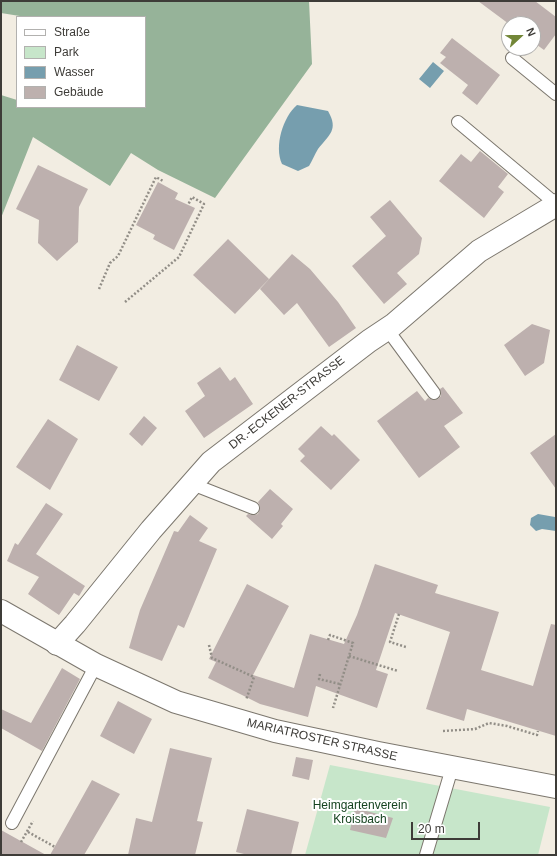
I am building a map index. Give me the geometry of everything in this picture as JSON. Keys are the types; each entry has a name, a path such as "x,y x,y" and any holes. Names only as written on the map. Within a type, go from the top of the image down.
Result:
{"street":[{"name":"DR.-ECKENER-STRASSE","path":"57,644 151,530 212,462 387,329 479,251 556,204"},
{"name":"MARIATROSTER STRASSE","path":"1,611 96,665 176,702 275,731 452,768 556,787"}],"lane":[{"path":"512,58 556,94"},
{"path":"458,122 556,204"},
{"path":"387,329 434,393"},
{"path":"192,484 253,508"},
{"path":"12,822 96,665"},
{"path":"426,855 452,768"}],"path":[{"path":"98,289 110,263 118,256 156,177 163,181"},
{"path":"125,302 179,257 204,204 192,197 188,205"},
{"path":"399,614 390,642 406,647"},
{"path":"328,640 330,635 353,643 333,708"},
{"path":"209,645 212,658 254,677 244,706"},
{"path":"349,656 398,671"},
{"path":"320,674 319,679 340,684"},
{"path":"443,731 475,729 490,723 507,726 537,735 538,731"},
{"path":"21,842 33,821"},
{"path":"12,822 55,847"}],"green space":[{"path":"1,1 309,1 312,64 215,198 158,170 131,153 110,186 33,137 1,218 1,95 16,100 16,108 146,108 146,16 20,16 1,13"},
{"name":"Heimgartenverein Kroisbach","path":"330,765 550,807 538,855 305,855"}],"water":[{"path":"433,62 444,71 430,88 419,79"},
{"path":"297,105 328,111 333,123 333,128 329,136 318,149 309,166 298,171 282,164 279,149 281,132 284,124 292,110"},
{"path":"538,514 555,517 556,531 542,529 536,531 530,525 531,518"}],"building":[{"path":"478,1 535,1 556,17 556,34 544,50 541,48 541,16 501,16 501,18"},
{"path":"452,38 500,75 477,105 462,93 468,85 440,63 446,57 440,53"},
{"path":"480,151 508,174 498,187 504,192 484,218 439,181 461,154 471,162"},
{"path":"38,165 88,189 79,207 78,242 57,261 38,243 39,220 16,209"},
{"path":"158,182 178,193 175,199 195,208 174,250 153,239 155,235 136,225"},
{"path":"390,200 422,238 419,254 397,273 407,284 384,304 352,266 386,236 370,217"},
{"path":"228,239 269,279 235,314 193,275"},
{"path":"292,254 310,269 338,302 356,328 329,347 297,303 284,315 260,289"},
{"path":"532,324 550,330 544,363 525,376 504,345"},
{"path":"77,345 118,367 99,401 59,380"},
{"path":"220,367 230,381 235,377 253,404 204,438 185,411 205,396 197,383"},
{"path":"443,387 463,413 444,426 460,447 419,478 377,421 417,391 425,401 428,398 434,400 438,399 441,396 440,389"},
{"path":"144,416 157,428 142,446 129,434"},
{"path":"48,419 78,439 50,490 16,467"},
{"path":"321,426 332,436 334,434 360,460 331,490 300,461 305,456 298,449"},
{"path":"556,434 556,489 530,453"},
{"path":"270,489 293,509 281,524 283,526 272,539 246,516 248,514 258,514 260,507 258,502"},
{"path":"46,503 63,514 36,554 85,586 79,596 74,593 59,615 28,594 39,577 7,561 15,543 18,545"},
{"path":"190,515 208,528 199,541 217,549 184,628 178,625 162,661 129,648 140,610 174,531 178,532"},
{"path":"375,564 438,585 435,593 499,612 481,670 533,686 551,624 556,625 556,736 467,709 464,721 426,709 450,632 395,613 376,670 388,674 377,708 316,686 308,717 260,704 208,678 216,662 209,659 247,584 289,606 253,675 294,688 310,634 344,644 357,615"},
{"path":"62,668 80,679 42,751 1,728 1,709 31,723"},
{"path":"118,701 152,719 134,754 100,736"},
{"path":"170,748 212,758 197,821 203,822 195,855 128,855 136,818 152,822"},
{"path":"296,757 313,760 309,780 292,776"},
{"path":"92,780 120,794 84,855 50,855"},
{"path":"355,808 393,818 386,838 350,830"},
{"path":"247,809 299,822 291,855 248,855 236,852"},
{"path":"1,830 46,855 1,855"}]}
